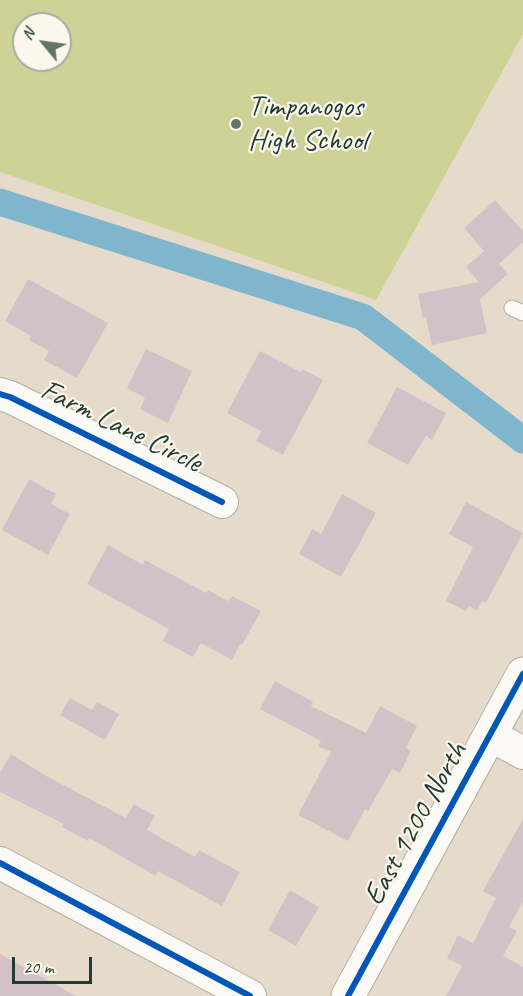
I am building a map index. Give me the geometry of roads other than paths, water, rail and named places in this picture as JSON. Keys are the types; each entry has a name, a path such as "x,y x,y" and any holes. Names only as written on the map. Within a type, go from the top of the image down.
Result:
{"street":[{"name":"Farm Lane Circle","path":"0,394 222,502"},
{"name":"East 1200 North","path":"348,996 523,674"},
{"path":"490,735 523,753"},
{"path":"0,863 250,996"}],"waterway":[{"path":"0,202 363,317 523,440"}],"place":[{"name":"Timpanogos High School","path":"236,124"}]}
